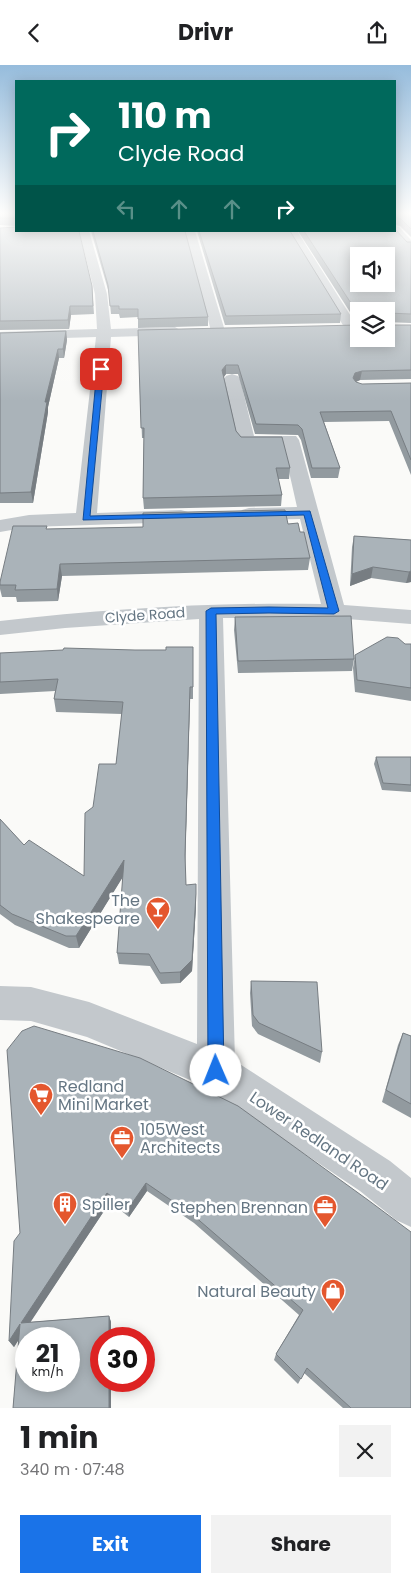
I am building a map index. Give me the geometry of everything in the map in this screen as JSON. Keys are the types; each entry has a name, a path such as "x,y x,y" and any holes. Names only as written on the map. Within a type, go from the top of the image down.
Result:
{"street":[{"path":"86,518 104,332 101,294 96,276"},
{"path":"1,334 223,330 205,276"},
{"path":"321,276 350,321"},
{"path":"333,329 350,329"},
{"path":"232,379 247,441 290,440 307,513 334,611"},
{"path":"230,515 307,513"},
{"path":"0,526 29,521 201,515"},
{"path":"211,611 216,1071"},
{"name":"Clyde Road","path":"0,628 55,621 211,611 334,611 411,617"},
{"name":"Lower Redland Road","path":"0,1003 31,1004 89,1020 216,1071 375,1176 411,1205"}],"building":[{"path":"0,276 90,276 93,306 70,306 68,320 0,321"},
{"path":"105,276 197,276 208,317 138,319 138,309 119,309 119,306 110,306"},
{"path":"213,276 317,276 341,314 226,316"},
{"path":"333,276 350,276 350,292 395,292 395,276 411,276 411,314 395,313 395,302 350,302"},
{"path":"350,325 350,347 395,347 395,325 411,325 411,370 362,371 355,373 353,378 356,382 362,384 411,383 411,460 391,411 320,412 340,468 312,468 302,429 298,425 256,424 238,365 226,365 222,370 236,431 241,437 282,437 290,468 276,468 282,495 143,498 144,428 141,428 138,330"},
{"path":"66,331 63,349 58,349 45,402 47,402 31,492 0,493 0,333"},
{"path":"285,510 288,524 298,523 300,532 304,532 310,558 60,564 57,589 15,590 16,585 0,585 13,526 47,526 46,529 143,527 143,513"},
{"path":"354,536 411,540 411,571 373,567 352,574"},
{"path":"351,616 354,659 238,661 235,617"},
{"path":"387,637 398,638 405,644 411,644 411,688 357,680 355,655"},
{"path":"166,647 193,647 193,687 190,687 185,855 186,885 196,884 196,894 192,960 180,972 160,973 149,954 117,953 124,860 76,936 66,936 12,914 0,905 0,819 24,845 29,840 84,876 85,813 93,807 99,764 116,764 123,702 54,699 58,679 0,682 0,653 63,650 64,648 166,650"},
{"path":"376,757 411,757 411,785 383,783"},
{"path":"251,981 317,982 322,1052 259,1023 253,1015"},
{"path":"34,1026 140,1058 238,1106 411,1232 411,1408 351,1408 307,1368 301,1379 276,1354 303,1310 193,1215 146,1183 128,1209 107,1193 21,1323 109,1316 109,1327 90,1327 90,1392 109,1392 109,1408 13,1408 15,1384 15,1392 80,1392 80,1327 20,1327 20,1324 18,1327 15,1327 15,1332 9,1341 14,1241 20,1233 7,1050 22,1031"},
{"path":"403,1033 411,1036 411,1104 386,1090"}],"place":[{"name":"The Shakespeare","path":"158,930"},
{"name":"Redland Mini Market","path":"41,1116"},
{"name":"105West Architects","path":"122,1159"},
{"name":"Spiller","path":"65,1225"},
{"name":"Stephen Brennan","path":"325,1228"},
{"name":"Natural Beauty","path":"333,1312"}],"route":[{"path":"101,369 86,518 307,513 334,611 211,611 216,1071"}]}
